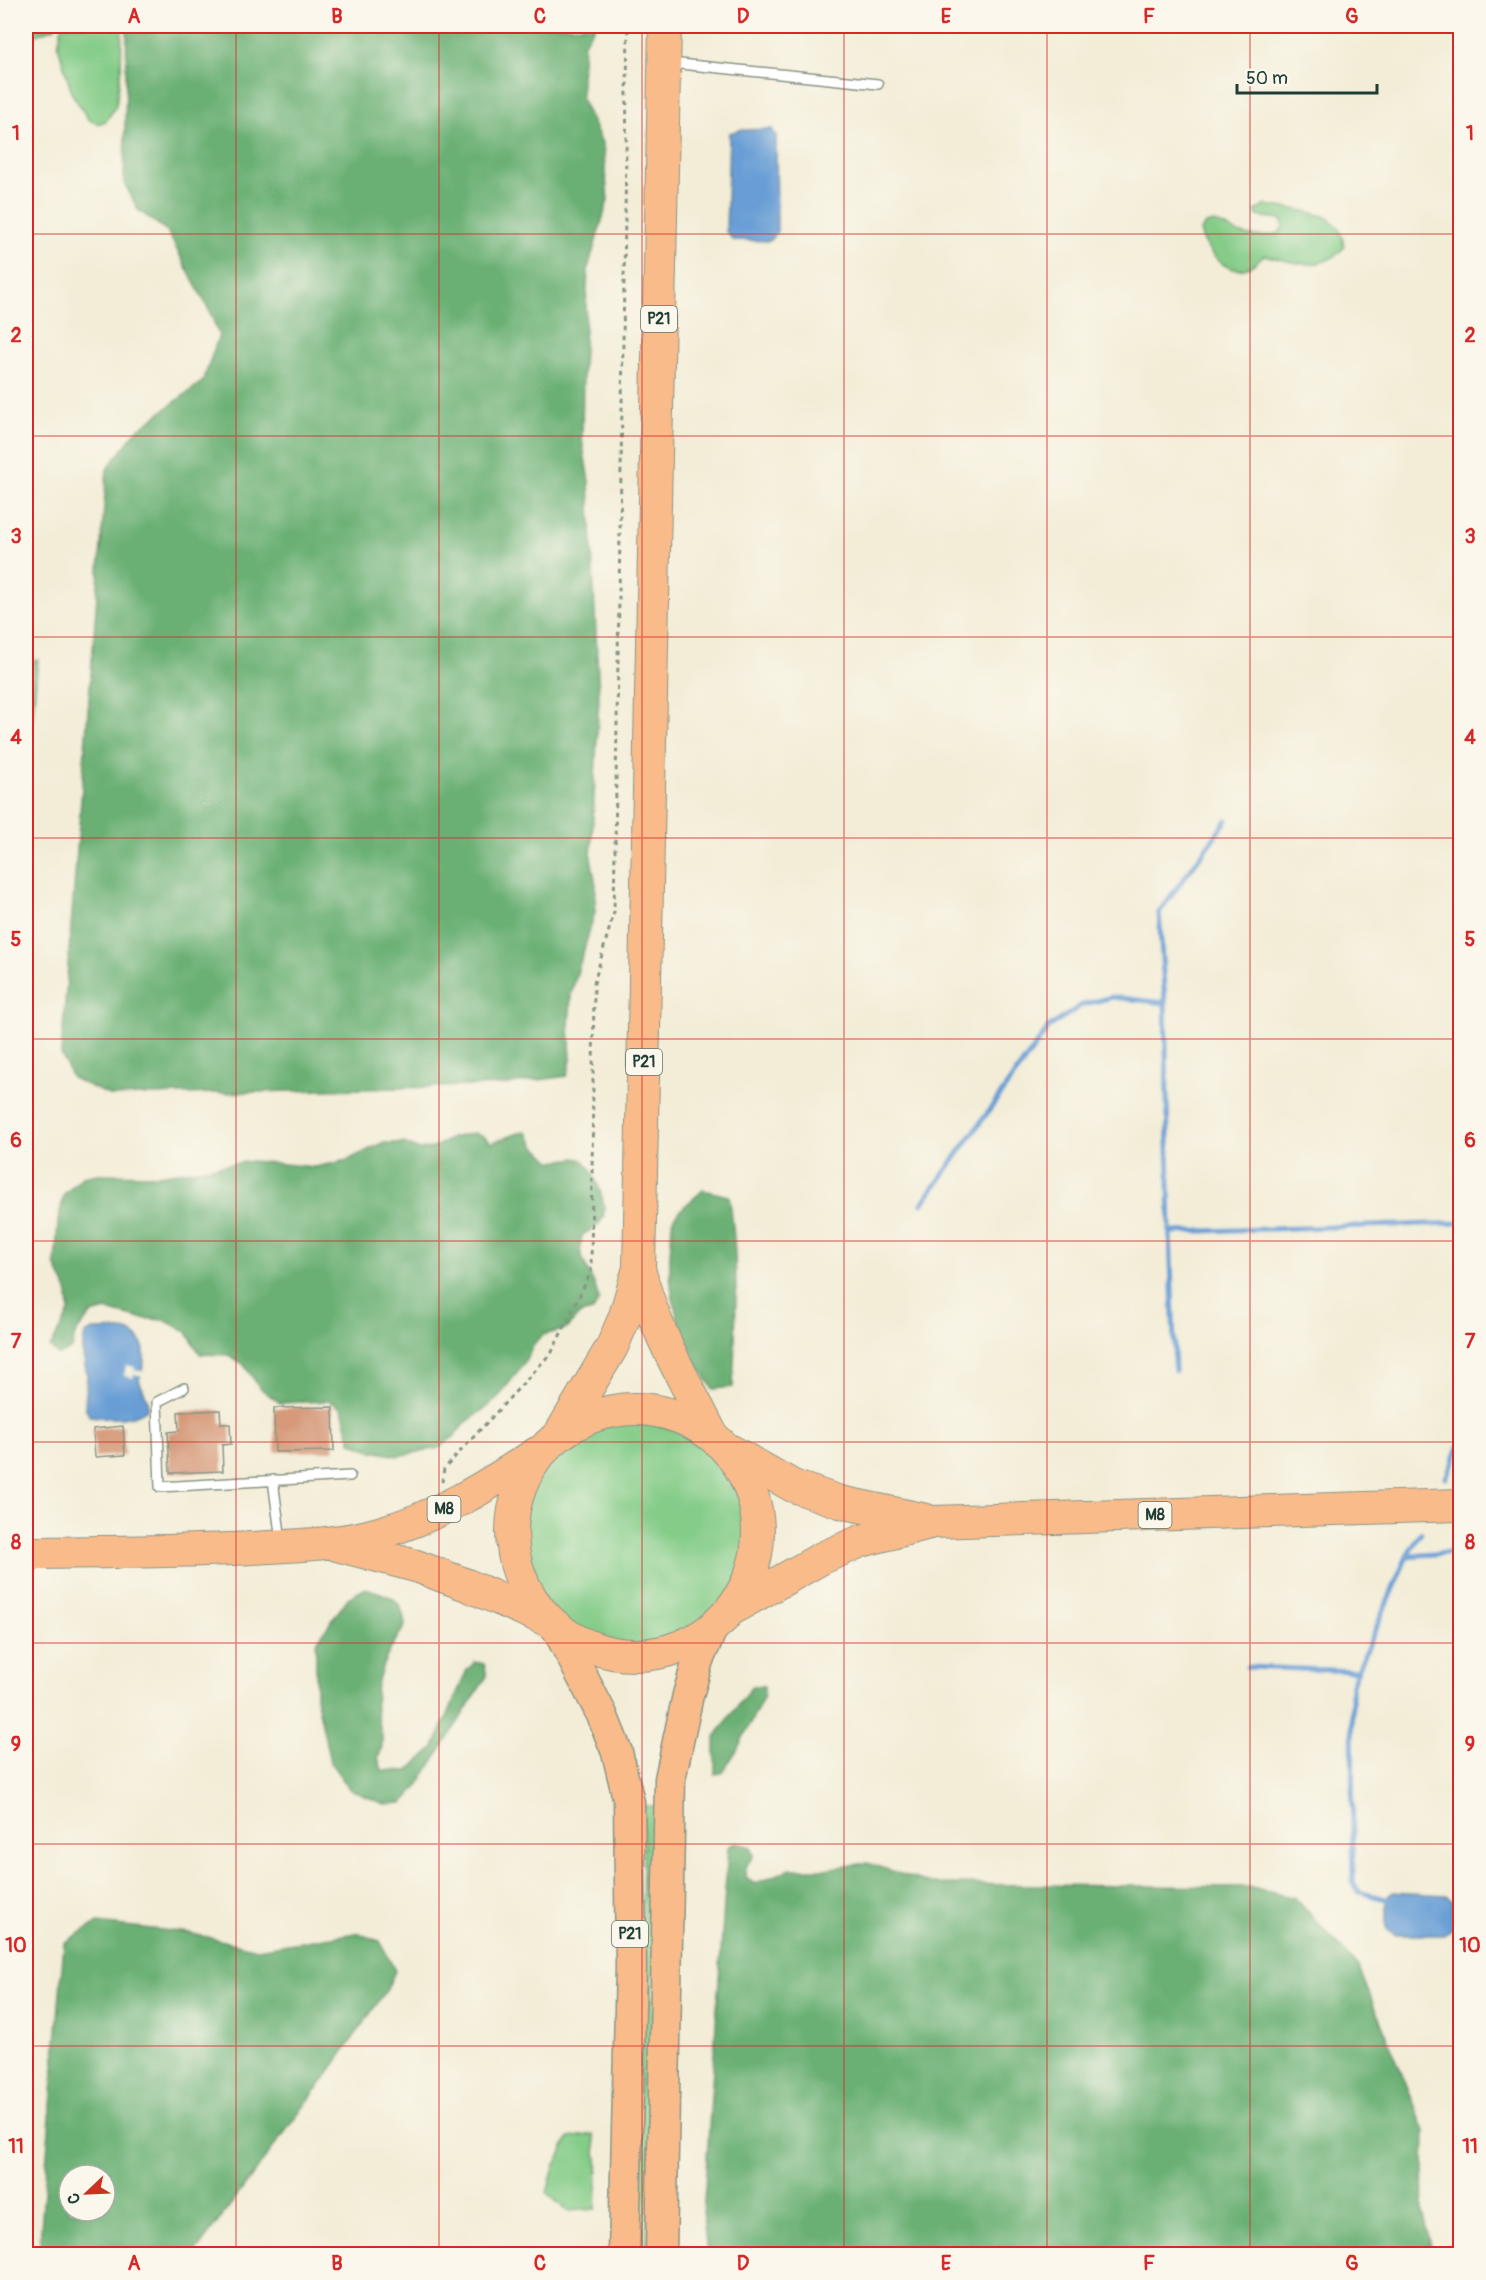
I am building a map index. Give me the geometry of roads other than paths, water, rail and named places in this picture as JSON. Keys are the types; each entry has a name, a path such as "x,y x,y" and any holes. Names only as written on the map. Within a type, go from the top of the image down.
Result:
{"highway":[{"name":"Р21","path":"665,26 639,1268 645,1296 658,1326 719,1442"},
{"name":"Р21","path":"552,1440 612,1347 626,1316 639,1268"},
{"name":"М8","path":"26,1553 202,1550 331,1544 379,1533 442,1510 474,1492 588,1417 612,1410 639,1408 672,1414 690,1421 761,1469 793,1485 840,1503 933,1522 1461,1505"},
{"name":"М8","path":"552,1440 528,1471 517,1494 511,1537 520,1577 529,1596 552,1624"},
{"name":"М8","path":"719,1442 743,1471 754,1497 759,1521 758,1546 751,1577 723,1619"},
{"name":"М8","path":"331,1544 416,1566 467,1585 552,1624 571,1638 611,1654 645,1656 673,1650 692,1642 723,1619 822,1558 851,1545 933,1522"}],"main road":[{"name":"Р21","path":"661,2254 670,1779 698,1660 723,1619"},
{"name":"Р21","path":"552,1624 606,1724 617,1752 629,1802 631,1967 624,2254"}],"lane":[{"path":"664,63 878,84"},
{"path":"184,1388 157,1402 160,1486 350,1476"},
{"path":"273,1480 282,1546"}],"water":[{"path":"772,129 776,136 777,232 770,241 733,240 726,231 729,133 740,130"},
{"path":"93,1330 123,1330 140,1340 144,1359 139,1380 148,1401 148,1408 142,1412 121,1418 90,1416 85,1407 87,1375 82,1350 85,1334"},
{"path":"1392,1892 1446,1895 1452,1901 1452,1928 1444,1935 1396,1935 1386,1928 1386,1899"}],"waterway":[{"path":"1227,820 1159,912 1165,1003 1170,1232 1460,1223"},
{"path":"922,1204 1049,1027 1082,1005 1112,997 1165,1003"},
{"path":"1170,1232 1175,1371"},
{"path":"1446,1478 1460,1445"},
{"path":"1386,1899 1359,1892 1353,1882 1352,1684 1407,1556 1421,1533"},
{"path":"1407,1556 1460,1552"},
{"path":"1248,1667 1358,1671"}]}
